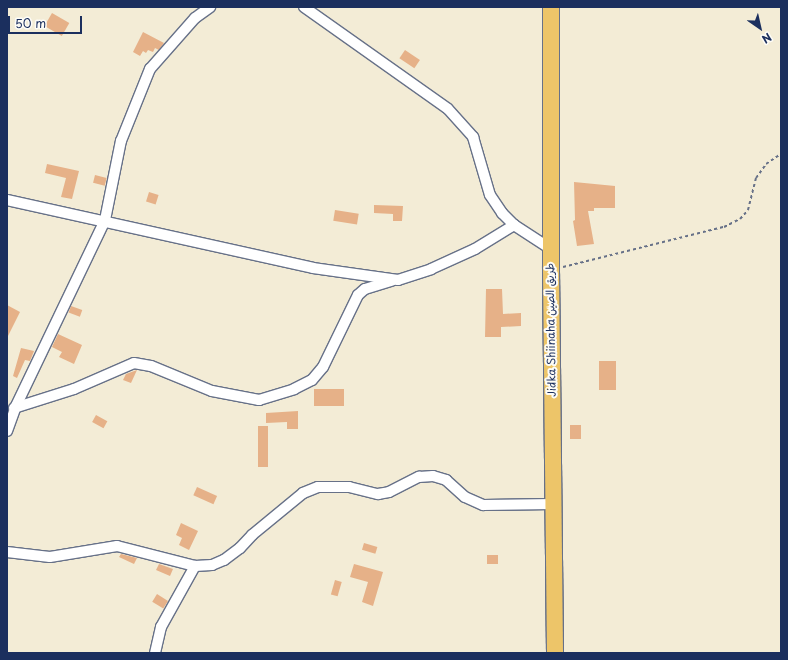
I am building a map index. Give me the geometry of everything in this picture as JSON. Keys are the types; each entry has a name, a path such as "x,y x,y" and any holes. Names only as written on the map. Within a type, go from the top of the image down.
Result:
{"main road":[{"name":"Jidka Shiinaha طريق الصين","path":"551,7 551,270 555,653"}],"street":[{"path":"7,431 16,406 105,220 121,141 150,69 195,18 210,7"},
{"path":"304,7 448,109 473,137 490,195 514,225 551,249"},
{"path":"7,200 105,220 313,268 398,280"},
{"path":"7,413 16,406 53,397 134,363 151,366 212,391 259,400 294,389 312,380 323,367 358,294 376,285 398,280 431,269 475,249 514,225"},
{"path":"7,552 50,557 117,546 195,566 212,565 224,560 282,509 303,493 318,487 349,487 378,494 389,492 419,477 433,476 446,480 465,496 483,505 553,504"},
{"path":"154,653 161,627 195,566"}],"path":[{"path":"551,270 716,229 740,219 748,210 756,178 766,164 781,154"}],"building":[{"path":"52,13 69,23 62,36 44,26"},
{"path":"143,32 164,43 159,50 155,48 153,52 148,50 146,53 143,51 140,56 133,52"},
{"path":"405,50 420,60 414,68 399,58"},
{"path":"47,164 79,171 72,199 61,197 66,178 45,173"},
{"path":"95,175 107,178 105,186 93,183"},
{"path":"574,182 615,186 615,208 594,208 594,211 588,211 594,244 577,246 573,221 575,220"},
{"path":"149,192 159,195 156,204 146,202"},
{"path":"374,205 403,206 402,221 393,221 393,214 374,213"},
{"path":"335,210 359,214 357,225 333,221"},
{"path":"486,289 502,289 503,314 521,313 521,326 501,327 501,337 485,337"},
{"path":"7,305 20,312 7,338"},
{"path":"71,306 82,310 80,317 69,313"},
{"path":"58,334 82,345 74,364 59,357 62,352 52,347"},
{"path":"21,348 34,351 30,361 25,360 17,378 13,376"},
{"path":"599,361 616,361 616,390 599,390"},
{"path":"137,370 131,383 123,380 126,374"},
{"path":"314,389 344,389 344,406 314,406"},
{"path":"298,411 298,429 287,429 287,422 266,423 266,413"},
{"path":"96,415 107,421 103,428 92,422"},
{"path":"570,425 581,425 581,439 570,439"},
{"path":"258,426 268,426 268,467 258,467"},
{"path":"197,487 217,496 213,504 193,495"},
{"path":"181,523 198,531 189,550 179,545 182,538 176,535"},
{"path":"364,543 377,547 375,554 362,550"},
{"path":"121,554 137,558 134,564 119,557"},
{"path":"487,555 498,555 498,564 487,564"},
{"path":"159,564 173,569 170,576 156,570"},
{"path":"354,564 383,572 373,606 362,602 368,582 350,577"},
{"path":"335,580 342,582 338,596 331,594"},
{"path":"157,594 168,601 163,609 152,602"}]}
